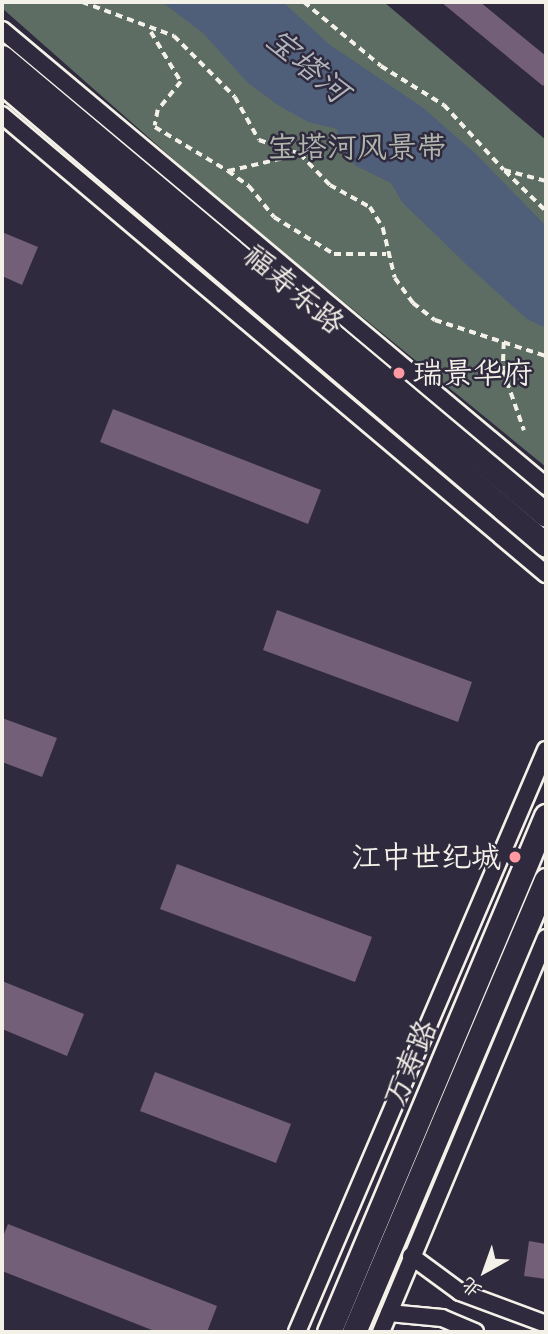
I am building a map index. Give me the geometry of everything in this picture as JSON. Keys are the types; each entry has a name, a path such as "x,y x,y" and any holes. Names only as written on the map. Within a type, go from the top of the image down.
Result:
{"main road":[{"name":"福寿东路","path":"2,57 546,515"},
{"name":"福寿东路","path":"2,82 546,545"},
{"name":"万寿路","path":"329,1332 546,816"},
{"name":"万寿路","path":"354,1332 546,880"}],"street":[{"path":"2,30 546,486"},
{"path":"2,115 546,574"},
{"path":"298,1332 546,750"},
{"path":"381,1332 546,938"},
{"path":"411,1256 460,1292 546,1324"},
{"path":"389,1312 442,1318 475,1332"}],"path":[{"path":"82,2 150,30 174,36 205,63 235,97 259,140 300,154 330,186 370,207 383,228 386,254 395,278 413,303 435,320 546,356"},
{"path":"304,2 382,66 444,105 546,211"},
{"path":"142,149 155,127 158,110 181,82 150,30"},
{"path":"155,127 228,171 249,186 274,218 334,254 386,254"},
{"path":"228,171 300,154"},
{"path":"504,170 546,181"},
{"path":"504,342 503,370 524,430"}],"green space":[{"name":"宝塔河风景带","path":"2,2 384,2 546,140 546,467 225,205 2,8"}],"water":[{"name":"宝塔河","path":"162,2 283,2 330,45 422,107 477,155 546,226 546,328 527,319 470,268 402,202 391,183 356,166 340,148 337,129 308,122 278,105 247,82 203,33"}],"building":[{"path":"441,2 480,2 546,56 546,82 543,86"},
{"path":"2,232 38,247 22,285 2,276"},
{"path":"113,409 321,490 308,524 100,442"},
{"path":"277,610 472,682 458,722 263,650"},
{"path":"2,718 57,738 42,777 2,762"},
{"path":"177,864 372,937 355,982 160,909"},
{"path":"2,981 84,1014 67,1056 2,1029"},
{"path":"155,1072 291,1124 276,1163 140,1111"},
{"path":"8,1224 217,1306 207,1332 157,1332 2,1271 2,1239"},
{"path":"529,1241 546,1244 546,1279 524,1276"}],"place":[{"name":"瑞景华府","path":"399,373"},
{"name":"江中世纪城","path":"515,857"}]}
